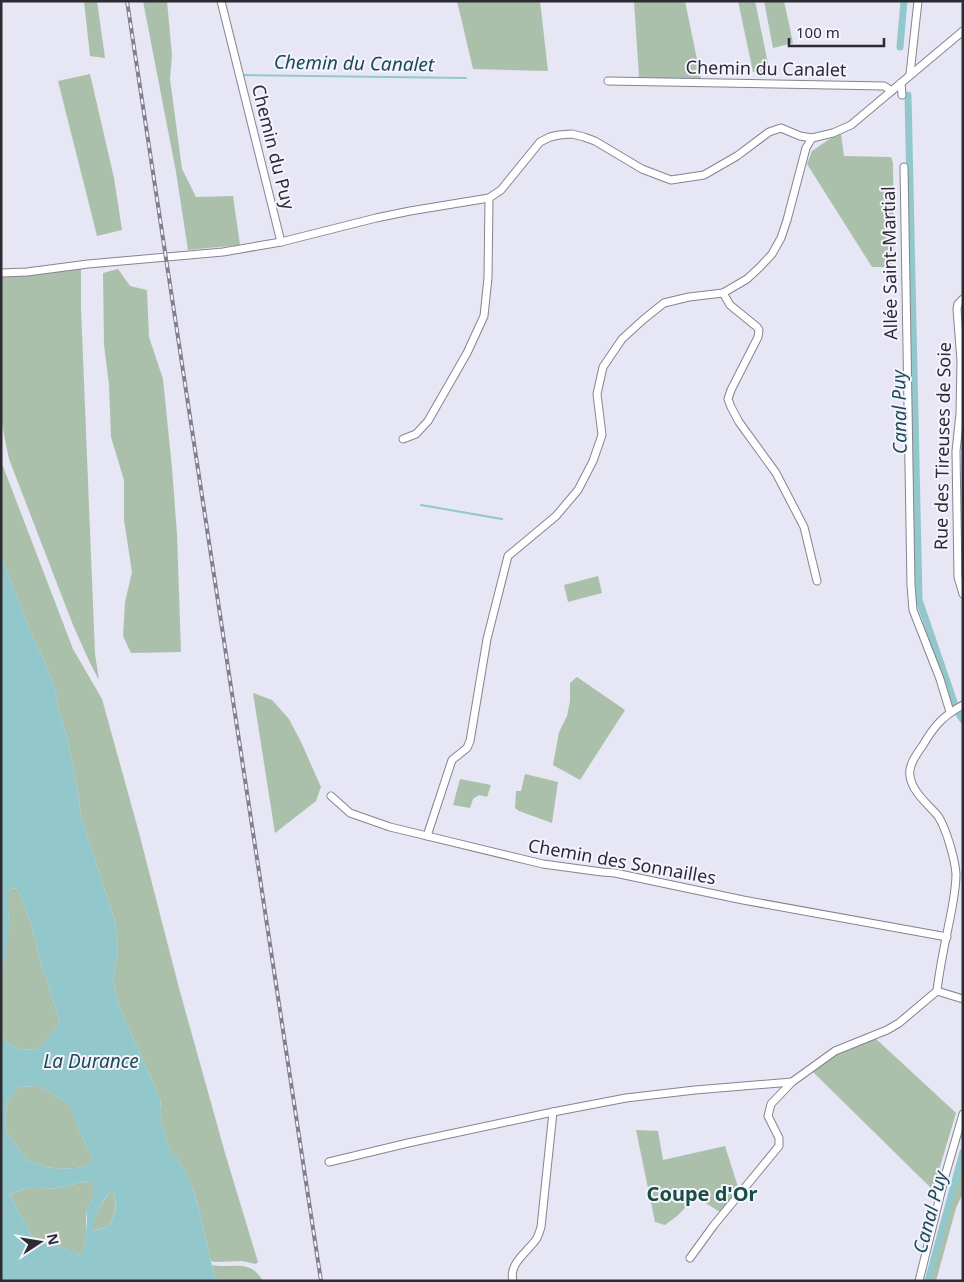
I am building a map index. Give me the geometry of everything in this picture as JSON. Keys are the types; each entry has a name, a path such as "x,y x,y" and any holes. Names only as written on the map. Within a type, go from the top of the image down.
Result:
{"street":[{"name":"Chemin du Puy","path":"221,1 281,242"},
{"path":"910,74 918,1"},
{"path":"1,273 223,252 281,242 410,211 489,198 501,190 540,142 559,135 572,134 590,139 642,169 671,180 704,175 737,156 769,132 781,128 800,136 812,138 833,133 851,125 963,31"},
{"name":"Chemin du Canalet","path":"608,81 884,86 892,91"},
{"path":"901,83 902,95"},
{"path":"427,836 452,760 467,748 470,741 487,639 508,556 556,516 578,490 596,455 602,435 597,394 603,367 622,339 664,303 689,297 723,293 747,279 772,254 781,238 806,148 812,138"},
{"name":"Allée Saint-Martial","path":"904,167 913,610 940,679 957,708"},
{"path":"403,439 416,434 428,421 467,353 484,316 488,278 489,198"},
{"path":"723,293 730,305 759,330 758,337 728,399 739,422 776,473 804,527 816,581"},
{"name":"Rue des Tireuses de Soie","path":"963,299 958,304 957,309 961,361 959,452 960,546 958,577 963,594"},
{"path":"690,1258 714,1225 779,1146 780,1138 768,1116 771,1104 792,1082 835,1051 887,1030 899,1023 937,990 954,896 956,873 949,842 939,818 912,786 909,774 914,758 924,742 941,719 957,708"},
{"name":"Chemin des Sonnailles","path":"331,796 350,813 358,817 390,827 543,864 615,873 743,900 947,937"},
{"path":"937,990 963,999"},
{"path":"329,1162 408,1143 626,1098 792,1082"},
{"path":"513,1281 511,1275 514,1265 538,1236 541,1227 552,1112"},
{"path":"919,1281 945,1176 963,1114"}],"shaded area":[{"path":"84,1 97,1 105,58 90,56"},
{"path":"143,1 167,1 172,55 170,79 182,169 196,197 233,196 240,245 188,250 176,172"},
{"path":"457,1 540,1 548,71 473,69"},
{"path":"634,1 685,1 701,79 639,78"},
{"path":"738,1 755,1 770,73 753,72"},
{"path":"764,1 784,1 793,43 773,48"},
{"path":"90,74 114,178 122,230 97,236 58,81"},
{"path":"841,134 844,156 891,157 893,163 894,262 887,267 872,267 807,164 812,151"},
{"path":"81,269 95,654 99,680 73,625 9,459 1,414 1,277"},
{"path":"118,269 130,286 147,290 149,337 163,379 177,534 181,652 131,653 123,636 125,602 132,572 124,520 124,480 111,437 109,385 104,345 103,273"},
{"path":"1,461 73,649 102,699 179,988 225,1153 258,1262 256,1264 242,1261 211,1261 198,1205 189,1178 168,1147 162,1124 160,1098 119,1006 113,980 118,948 115,921 81,817 67,737 59,712 55,688 1,556"},
{"path":"598,576 602,593 568,602 564,585"},
{"path":"577,677 625,710 580,780 553,765 559,732 567,716 570,701 570,683"},
{"path":"253,693 272,700 289,719 321,787 316,801 275,833"},
{"path":"525,774 558,782 552,823 515,808 516,791 521,791"},
{"path":"460,779 491,785 487,797 479,795 473,799 470,808 453,805"},
{"path":"10,888 17,889 31,923 43,971 60,1022 40,1047 30,1050 14,1046 1,1036 1,975 9,915 7,902"},
{"path":"875,1038 956,1113 933,1190 813,1072 835,1054"},
{"path":"39,1086 67,1103 74,1111 78,1129 94,1162 77,1168 60,1169 47,1167 27,1160 7,1134 5,1122 7,1103 18,1087"},
{"path":"636,1130 658,1131 663,1160 725,1146 739,1190 720,1212 696,1197 665,1225 655,1222"},
{"path":"963,1157 963,1193 956,1208 936,1281 930,1281"},
{"path":"89,1181 94,1187 94,1198 86,1210 84,1249 79,1255 73,1250 42,1243 34,1239 9,1194 31,1187 52,1189"},
{"path":"112,1190 115,1208 109,1226 93,1231 96,1214"},
{"path":"212,1265 246,1267 252,1269 263,1281 217,1281"}],"water":[{"name":"La Durance","path":"1,556 55,688 59,712 67,737 81,817 115,921 118,948 113,980 119,1006 160,1098 162,1124 168,1147 189,1178 198,1205 217,1281 1,1281 1,1036 4,1040 19,1048 35,1049 44,1043 60,1022 43,971 31,923 17,889 10,888 8,937 1,975","holes":["39,1086 67,1103 73,1111 78,1129 93,1162 77,1168 60,1169 47,1167 27,1160 7,1134 5,1122 7,1103 18,1087","89,1181 94,1187 94,1198 86,1210 87,1221 84,1249 79,1255 73,1250 42,1243 34,1239 9,1194 31,1187 52,1189","112,1190 115,1200 113,1217 109,1226 94,1231 96,1214"]}],"waterway":[{"name":"Canal Puy","path":"900,47 904,1"},
{"name":"Chemin du Canalet","path":"241,75 466,78"},
{"name":"Canal Puy","path":"908,95 919,600 957,711 963,720"},
{"path":"421,505 502,519"},
{"name":"Canal Puy","path":"928,1281 963,1152"}],"railway":[{"path":"127,1 321,1281"}],"district":[{"name":"Coupe d'Or","path":"702,1194"}]}
